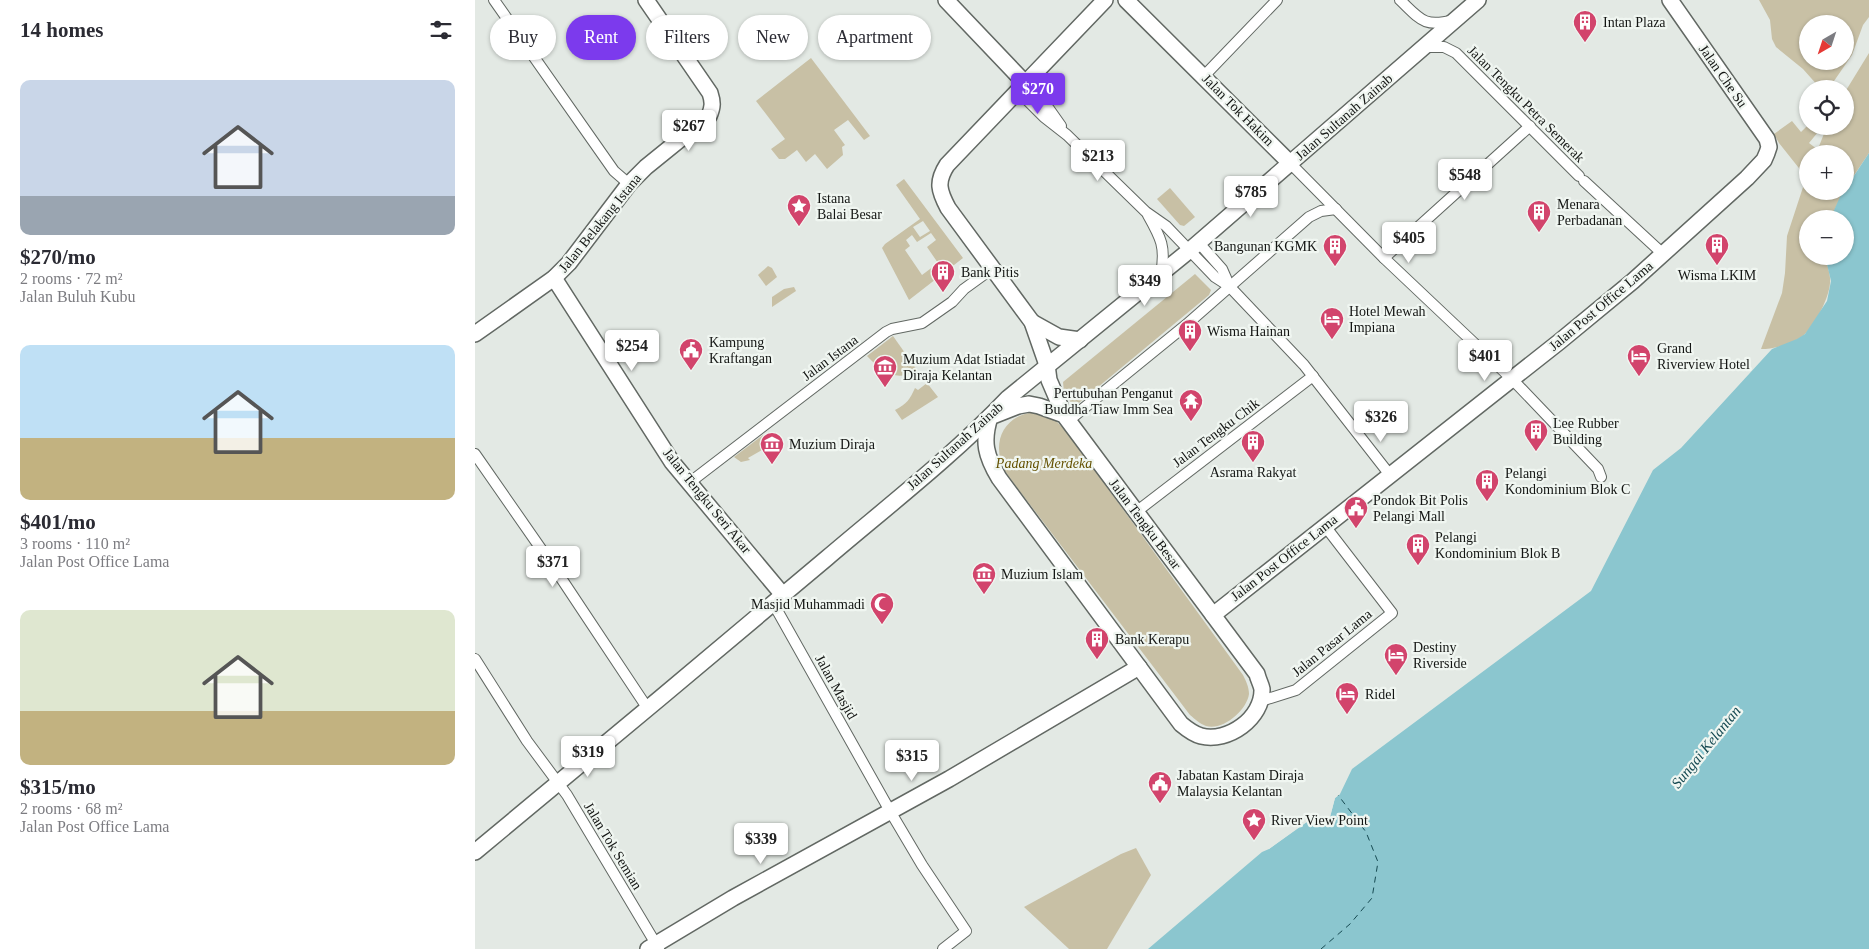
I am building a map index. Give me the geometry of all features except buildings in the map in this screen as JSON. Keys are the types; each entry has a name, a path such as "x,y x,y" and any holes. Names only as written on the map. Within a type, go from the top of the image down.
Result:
{"main road":[{"name":"Jalan Belakang Istana","path":"475,334 554,278 569,263 629,184 646,167 709,116 713,102 710,93 646,0"},
{"path":"946,0 1022,87"},
{"path":"1081,340 1059,337 1033,322 949,208 942,197 939,187 941,175 947,165 1105,0"},
{"name":"Jalan Tok Hakim","path":"1126,0 1291,164"},
{"name":"Jalan Sultanah Zainab","path":"475,852 648,709 932,469 990,417 1008,398 1047,365 1081,340 1195,246 1478,0"},
{"name":"Jalan Che Su","path":"1670,0 1767,139 1769,147 1767,153"},
{"name":"Jalan Post Office Lama","path":"1213,615 1626,287 1747,178 1764,160 1767,153"},
{"name":"Jalan Tengku Seri Akar","path":"554,278 672,462 778,599"},
{"name":"Jalan Tengku Besar","path":"1033,322 1047,365 1049,380 1066,418 1257,674 1262,687 1261,701"},
{"path":"1066,418 1039,406 1029,404 1018,406 990,417 985,432 985,445 992,466 999,478 1181,724 1189,731 1201,736 1213,737 1224,735 1244,724 1261,701"},
{"path":"654,948 733,898 1073,708 1139,667"}],"street":[{"path":"494,0 614,171 629,184"},
{"path":"1204,76 1277,0"},
{"path":"1400,0 1426,22 1441,23 1456,20"},
{"name":"Jalan Tengku Petra Semerak","path":"1425,47 1444,47 1456,53 1582,178 1663,254"},
{"path":"1022,87 1049,109 1067,135 1146,212 1195,246 1215,276 1229,286 1313,376 1390,475"},
{"path":"1384,258 1530,126"},
{"name":"Jalan Tok Hakim","path":"1291,164 1384,258 1512,379 1597,468 1601,477"},
{"path":"1066,418 1186,325 1309,217 1321,211 1336,209"},
{"path":"1146,212 1163,244 1164,260 1161,274"},
{"name":"Jalan Istana","path":"689,482 886,332 922,323 952,302 964,289 993,268"},
{"name":"Jalan Tengku Chik","path":"1136,512 1313,376"},
{"path":"475,454 555,569 648,709"},
{"name":"Jalan Pasar Lama","path":"1261,701 1296,690 1392,612 1325,526"},
{"name":"Jalan Masjid","path":"778,599 890,811 922,865 966,931 943,949"},
{"name":"Jalan Tok Semian","path":"475,659 527,741 567,795 654,948"}],"green space":[{"path":"1759,0 1869,0 1869,17 1863,25 1854,50 1854,15 1799,15 1799,66 1776,47 1772,39 1770,20"},
{"path":"1869,53 1869,153 1854,176 1854,145 1820,145 1823,135 1854,135 1854,80 1852,80"},
{"path":"811,58 870,136 864,140 848,120 834,130 845,145 842,147 843,155 827,169 815,154 806,162 797,150 785,159 779,159 771,149 785,139 756,101"},
{"path":"1804,70 1842,70 1835,80 1813,80"},
{"path":"1792,121 1799,130 1799,135 1816,135 1809,143 1812,145 1799,145 1799,168 1779,143 1774,134"},
{"path":"904,179 963,258 909,300 882,248 920,219 896,185","holes":["923,221 930,231 920,237 913,227","931,233 936,240 927,247 938,263 922,275 905,250 910,246 906,240 912,235 917,242"]},
{"path":"1170,188 1195,217 1184,226 1180,225 1157,199"},
{"path":"1799,199 1840,200 1834,210 1799,210 1799,265 1827,265 1830,277 1829,289 1821,310 1805,334 1795,341 1772,348 1761,349 1782,293 1787,236"},
{"path":"768,266 772,268 777,277 766,286 758,275"},
{"path":"1195,274 1211,290 1209,295 1074,407 1064,392 1063,382"},
{"path":"794,287 796,291 772,307 772,297 784,289"},
{"path":"893,336 917,370 910,374 896,376 890,374 878,367 867,356"},
{"path":"927,383 938,397 902,420 895,410 908,401 915,388 918,390"},
{"name":"Padang Merdeka","path":"1035,412 1056,421 1067,432 1243,675 1249,694 1247,700 1239,712 1227,722 1213,727 1206,726 1190,715 1006,473 999,452 999,442 1002,433 1014,419 1024,414"},
{"path":"763,435 764,443 762,450 748,458 750,460 741,462 734,457"},
{"path":"1136,848 1151,875 1107,949 1069,949 1024,907 1121,854"}],"water":[{"name":"Sungai Kelantan","path":"1869,153 1869,949 1148,949 1262,852 1269,849 1314,816 1320,824 1330,817 1335,798 1340,794 1352,769 1591,591 1653,470 1681,448 1772,349 1805,334 1827,301 1831,281 1827,265 1854,265 1854,210 1834,210 1839,200 1854,200 1854,176"}],"pier":[{"path":"1339,791 1340,794 1335,798 1330,817 1320,824 1314,817 1269,849 1268,847 1313,814 1320,820 1328,815 1332,797"}],"ferry route":[{"path":"1321,949 1350,924 1372,898 1378,862 1366,832 1338,795"}],"place":[{"name":"Intan Plaza","path":"1585,43"},
{"name":"Istana Balai Besar","path":"799,227"},
{"name":"Menara Perbadanan","path":"1539,233"},
{"name":"Wisma LKIM","path":"1717,266"},
{"name":"Bangunan KGMK","path":"1335,267"},
{"name":"Bank Pitis","path":"943,293"},
{"name":"Hotel Mewah Impiana","path":"1332,340"},
{"name":"Wisma Hainan","path":"1190,352"},
{"name":"Kampung Kraftangan","path":"691,371"},
{"name":"Grand Riverview Hotel","path":"1639,377"},
{"name":"Muzium Adat Istiadat Diraja Kelantan","path":"885,388"},
{"name":"Pertubuhan Penganut Buddha Tiaw Imm Sea","path":"1191,422"},
{"name":"Lee Rubber Building","path":"1536,452"},
{"name":"Asrama Rakyat","path":"1253,463"},
{"name":"Muzium Diraja","path":"772,465"},
{"name":"Pelangi Kondominium Blok C","path":"1487,502"},
{"name":"Pondok Bit Polis Pelangi Mall","path":"1356,529"},
{"name":"Pelangi Kondominium Blok B","path":"1418,566"},
{"name":"Muzium Islam","path":"984,595"},
{"name":"Masjid Muhammadi","path":"882,625"},
{"name":"Bank Kerapu","path":"1097,660"},
{"name":"Destiny Riverside","path":"1396,676"},
{"name":"Ridel","path":"1347,715"},
{"name":"Jabatan Kastam Diraja Malaysia Kelantan","path":"1160,804"},
{"name":"River View Point","path":"1254,841"}]}
